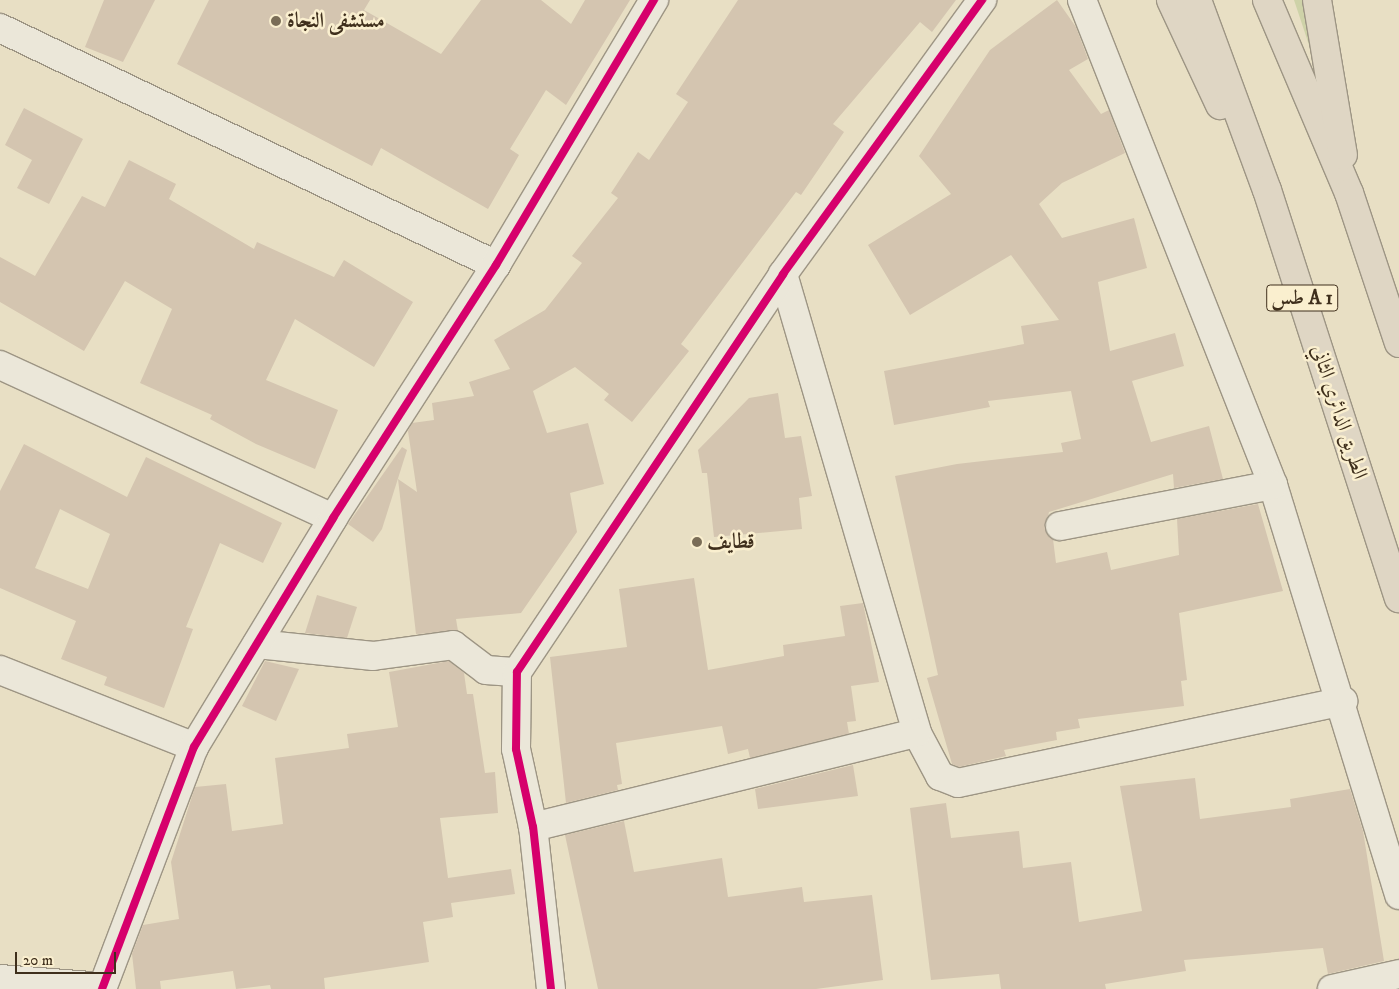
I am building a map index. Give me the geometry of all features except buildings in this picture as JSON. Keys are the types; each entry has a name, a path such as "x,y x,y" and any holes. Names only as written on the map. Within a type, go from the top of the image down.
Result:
{"highway":[{"path":"1171,0 1226,117 1267,190"},
{"name":"الطريق الدائري الثاني","path":"1197,0 1267,190 1399,598"},
{"path":"1267,0 1349,193 1399,343"},
{"path":"1317,0 1349,193"}],"street":[{"path":"0,979 102,988 194,747 333,518 496,265 654,0"},
{"path":"551,989 533,826 516,749 516,672 783,274 982,0"},
{"path":"1082,0 1273,485 1343,702 1399,895"},
{"path":"0,28 496,265"},
{"path":"783,274 918,733 940,776 958,783 1343,702"},
{"path":"0,365 333,518"},
{"path":"1060,526 1273,485"},
{"path":"257,644 373,656 453,645 486,670 516,672"},
{"path":"0,670 194,747"},
{"path":"533,826 918,733"},
{"path":"1332,989 1399,974"}],"green space":[{"path":"1294,0 1317,0 1317,69"}],"cycle path":[{"path":"102,989 194,747 333,518 496,265 654,0"},
{"path":"551,989 533,827 516,749 517,672 783,274 982,0"}],"place":[{"name":"مستشفى النجاة","path":"276,21"},
{"name":"قطايف","path":"697,542"}]}
